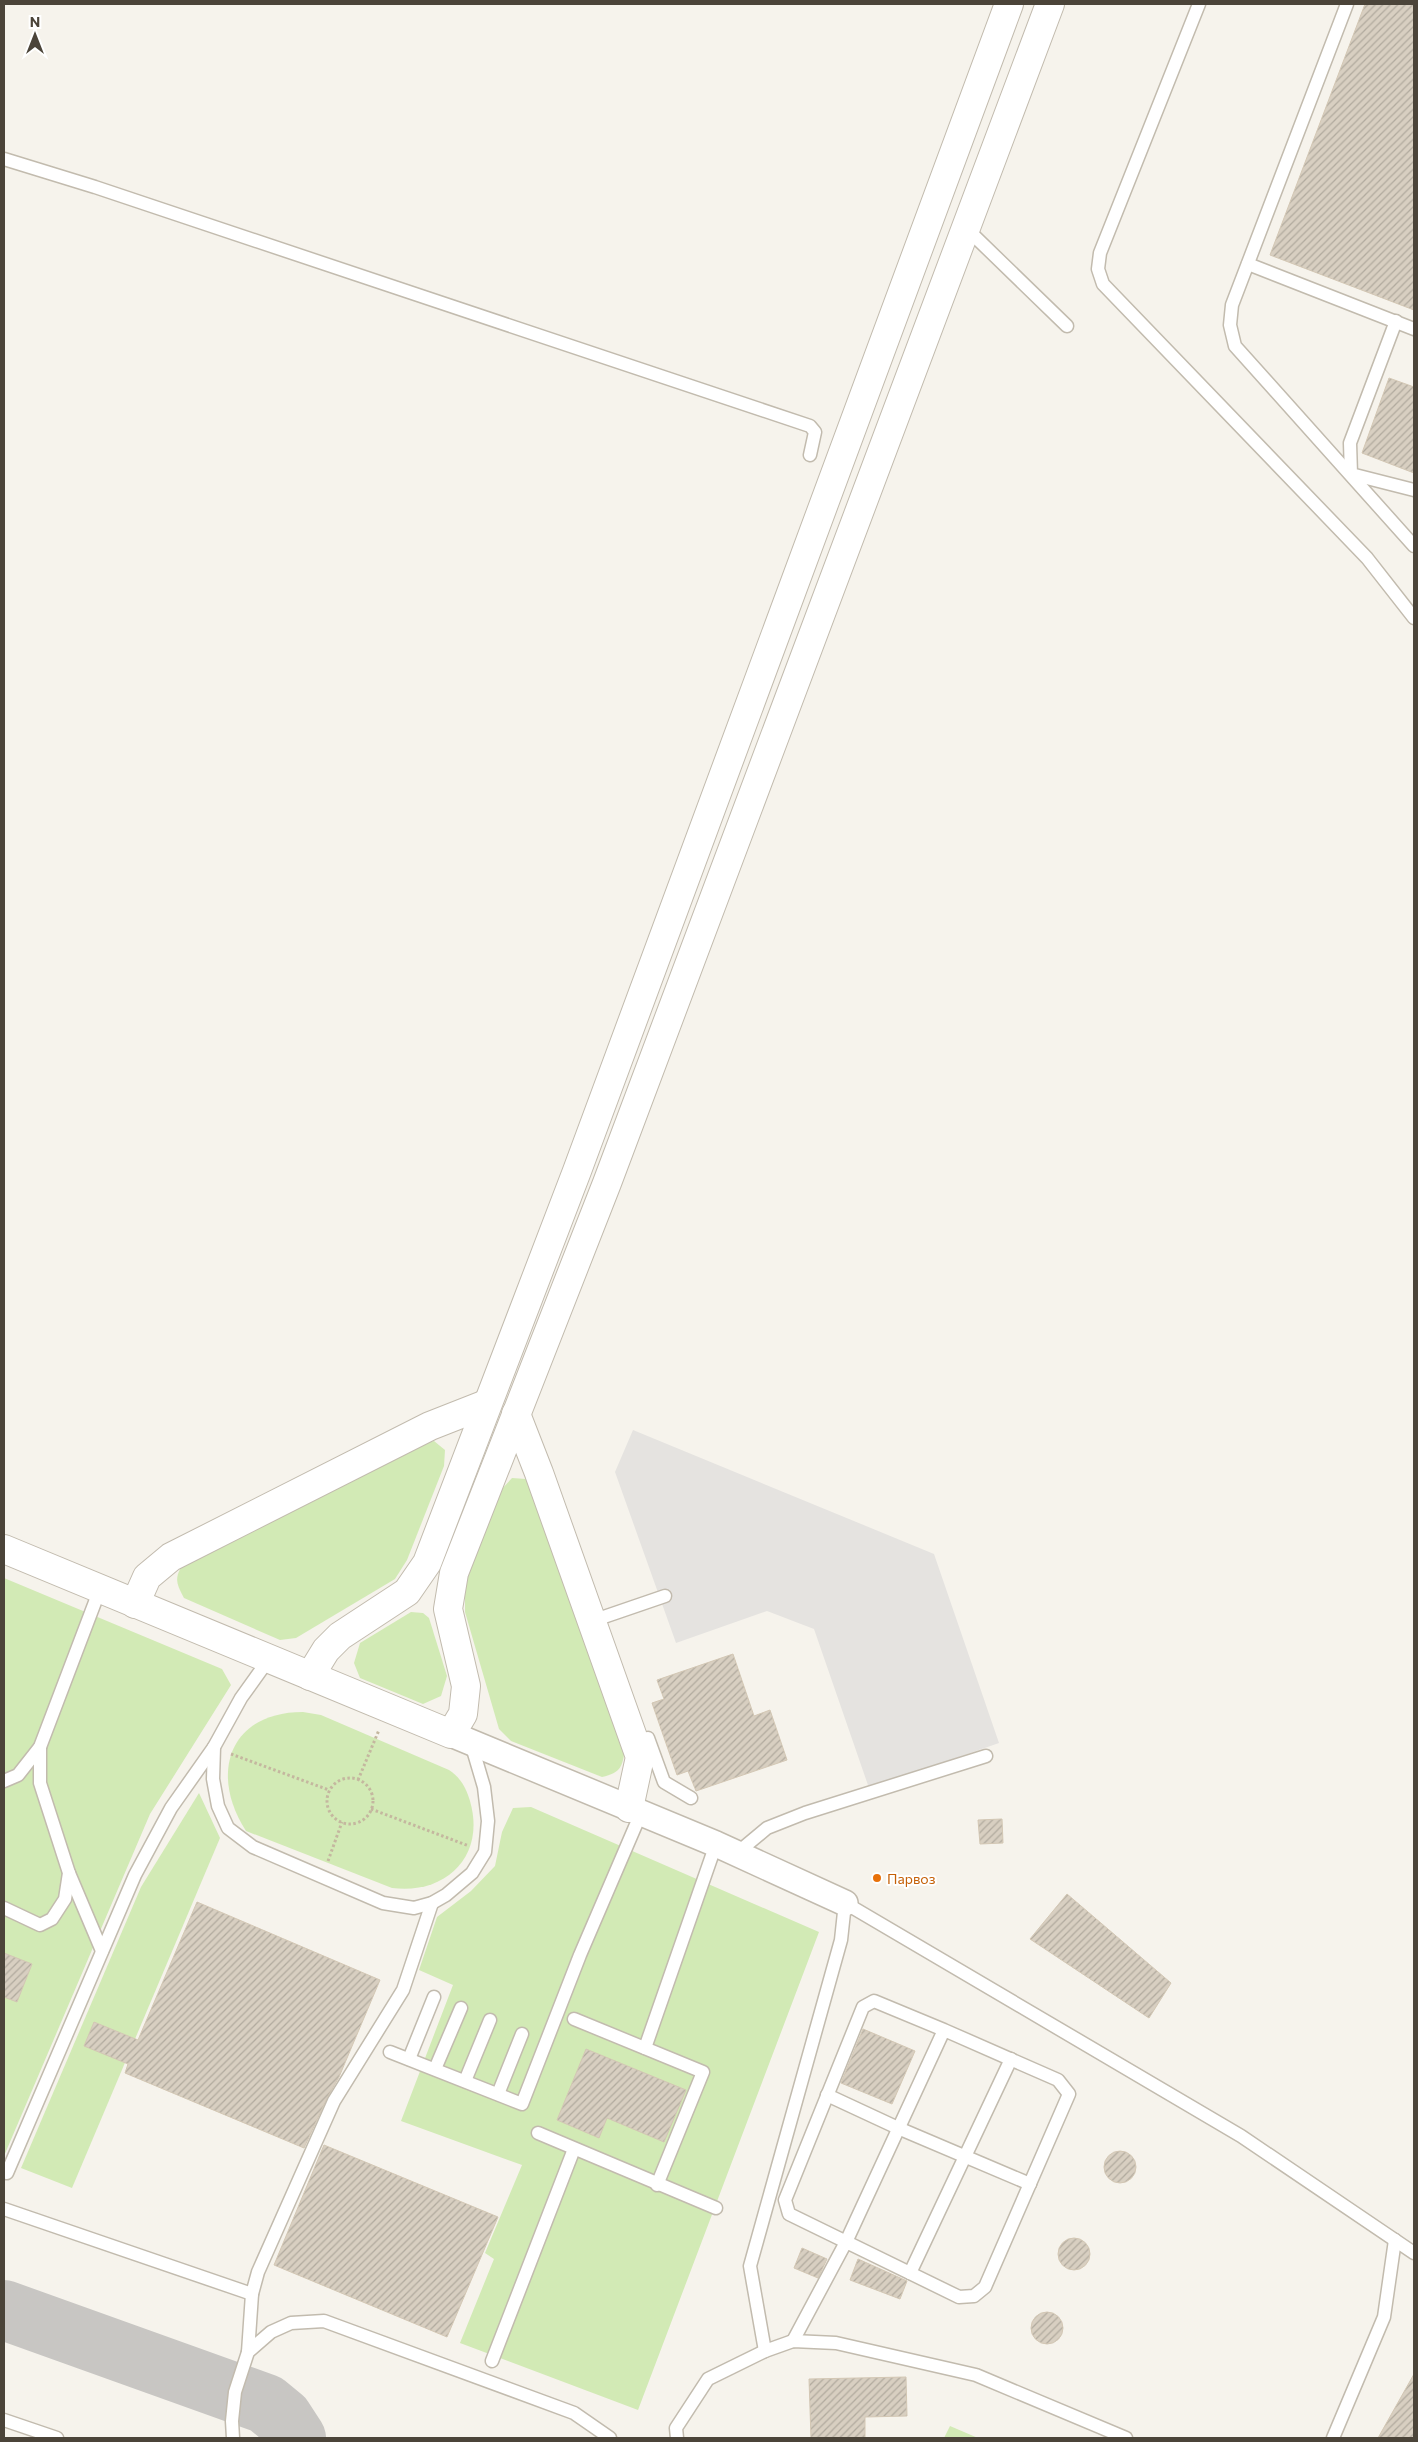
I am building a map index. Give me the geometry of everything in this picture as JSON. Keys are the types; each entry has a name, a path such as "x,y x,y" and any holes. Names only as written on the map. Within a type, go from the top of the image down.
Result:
{"street":[{"path":"310,1676 330,1646 340,1636 407,1592 426,1563 580,1162 1010,4"},
{"path":"461,1739 466,1686 448,1609 454,1573 607,1183 1050,4"},
{"path":"135,1604 148,1577 171,1557 430,1426 486,1404"},
{"path":"516,1414 640,1758 635,1810"},
{"path":"4,1550 727,1848 845,1903"}],"lane":[{"path":"1199,4 1100,253 1098,269 1103,284 1366,558 1414,618"},
{"path":"1347,4 1232,305 1230,325 1235,346 1414,546"},
{"path":"4,160 95,188 810,426 815,432 810,455"},
{"path":"966,228 1067,326"},
{"path":"1248,264 1414,328"},
{"path":"1351,474 1350,443 1396,321"},
{"path":"1351,474 1414,490"},
{"path":"4,1781 18,1775 40,1747 100,1589"},
{"path":"592,1621 665,1596"},
{"path":"7,2173 135,1875 171,1808 214,1747 241,1698 269,1659"},
{"path":"644,1729 664,1782 691,1798"},
{"path":"214,1747 214,1778 218,1806 228,1828 253,1847 322,1877 383,1903 414,1908 432,1903 446,1896 472,1873 485,1852 488,1821 484,1787 461,1739"},
{"path":"40,1747 40,1782 70,1873 102,1951"},
{"path":"645,2048 727,1848 766,1828 815,1810 986,1756"},
{"path":"390,2052 522,2104 635,1810"},
{"path":"4,1908 40,1925 52,1920 65,1899 70,1873"},
{"path":"233,2438 232,2420 235,2392 248,2352 252,2294 258,2272 334,2101 403,1990 432,1903"},
{"path":"764,2351 750,2266 841,1940 845,1903 1241,2136 1414,2253"},
{"path":"409,2059 434,1997"},
{"path":"874,2001 944,2030 1058,2080 1069,2094 985,2287 974,2296 959,2297 789,2214 785,2200 863,2006 874,2001"},
{"path":"435,2069 461,2008"},
{"path":"574,2019 703,2072 657,2185"},
{"path":"465,2081 490,2020"},
{"path":"793,2341 846,2242 944,2030"},
{"path":"498,2094 522,2034"},
{"path":"910,2273 1011,2059"},
{"path":"827,2095 898,2128 1030,2184"},
{"path":"538,2134 716,2208"},
{"path":"492,2362 574,2149"},
{"path":"4,2209 252,2294"},
{"path":"1333,2438 1384,2317 1395,2240"},
{"path":"248,2352 271,2332 292,2323 324,2321 574,2413 610,2438"},
{"path":"677,2438 676,2428 708,2379 764,2351 793,2341 836,2343 976,2375 1126,2438"},
{"path":"4,2420 57,2438"}],"path":[{"path":"358,1780 388,1708"},
{"path":"214,1747 329,1790"},
{"path":"343,1779 358,1780 369,1788 372,1795 371,1809 362,1820 349,1824 342,1822 330,1812 328,1804 329,1790 343,1779"},
{"path":"371,1809 485,1852"},
{"path":"322,1877 342,1822"}],"green space":[{"path":"434,1441 445,1450 444,1466 407,1560 395,1579 296,1638 280,1640 184,1598 177,1578 180,1569 187,1559 420,1444"},
{"path":"512,1478 526,1479 534,1490 625,1747 620,1768 602,1777 511,1741 499,1729 465,1612 465,1585 501,1490"},
{"path":"4,1578 222,1669 231,1685 150,1814 4,2156"},
{"path":"411,1612 423,1613 429,1618 447,1676 441,1696 423,1704 360,1678 354,1663 360,1643"},
{"path":"303,1712 321,1715 449,1770 457,1776 470,1801 473,1821 472,1839 467,1855 457,1868 445,1878 429,1885 412,1889 392,1888 246,1831 235,1810 229,1788 228,1768 233,1750 243,1735 258,1723 278,1715"},
{"path":"199,1793 220,1838 72,2188 21,2168 141,1887"},
{"path":"531,1807 819,1932 638,2410 460,2343 494,2259 485,2253 522,2165 401,2121 453,1985 419,1970 437,1917 471,1891 495,1866 502,1832 513,1808"},
{"path":"950,2426 978,2438 944,2438"}],"shaded area":[{"path":"633,1430 934,1554 999,1743 869,1788 814,1629 767,1611 676,1643 615,1472"}],"building":[{"path":"1365,4 1414,4 1414,310 1270,255"},
{"path":"1389,378 1414,387 1414,473 1362,453"},
{"path":"733,1654 754,1716 770,1710 787,1760 696,1791 688,1771 677,1775 652,1703 664,1699 657,1680"},
{"path":"1002,1819 1003,1843 980,1844 978,1820"},
{"path":"1067,1894 1171,1983 1149,2018 1030,1939"},
{"path":"197,1902 380,1980 339,2077 304,2148 125,2073 128,2064 84,2046 94,2022 138,2040"},
{"path":"4,1953 32,1964 17,2002 4,1997"},
{"path":"863,2029 915,2051 892,2104 841,2083"},
{"path":"586,2049 686,2090 664,2142 607,2118 599,2138 557,2120"},
{"path":"324,2145 498,2217 447,2337 274,2265"},
{"path":"1120,2151 1126,2152 1131,2156 1135,2161 1135,2173 1131,2178 1126,2182 1120,2183 1114,2182 1109,2178 1105,2173 1104,2167 1105,2161 1109,2156 1114,2152"},
{"path":"1074,2238 1085,2243 1090,2254 1085,2265 1074,2270 1063,2265 1058,2254 1063,2243"},
{"path":"802,2248 827,2259 818,2278 794,2268"},
{"path":"858,2259 907,2281 900,2299 850,2280"},
{"path":"1047,2312 1053,2313 1058,2317 1062,2322 1062,2334 1058,2339 1053,2343 1047,2344 1041,2343 1036,2339 1032,2334 1031,2328 1032,2322 1036,2317 1041,2313"},
{"path":"1414,2374 1414,2438 1378,2438"},
{"path":"906,2377 907,2416 865,2417 865,2438 811,2438 809,2379"}],"taxiway":[{"path":"4,2310 266,2404 283,2418 296,2438"}],"place":[{"name":"Парвоз","path":"877,1878"}]}
